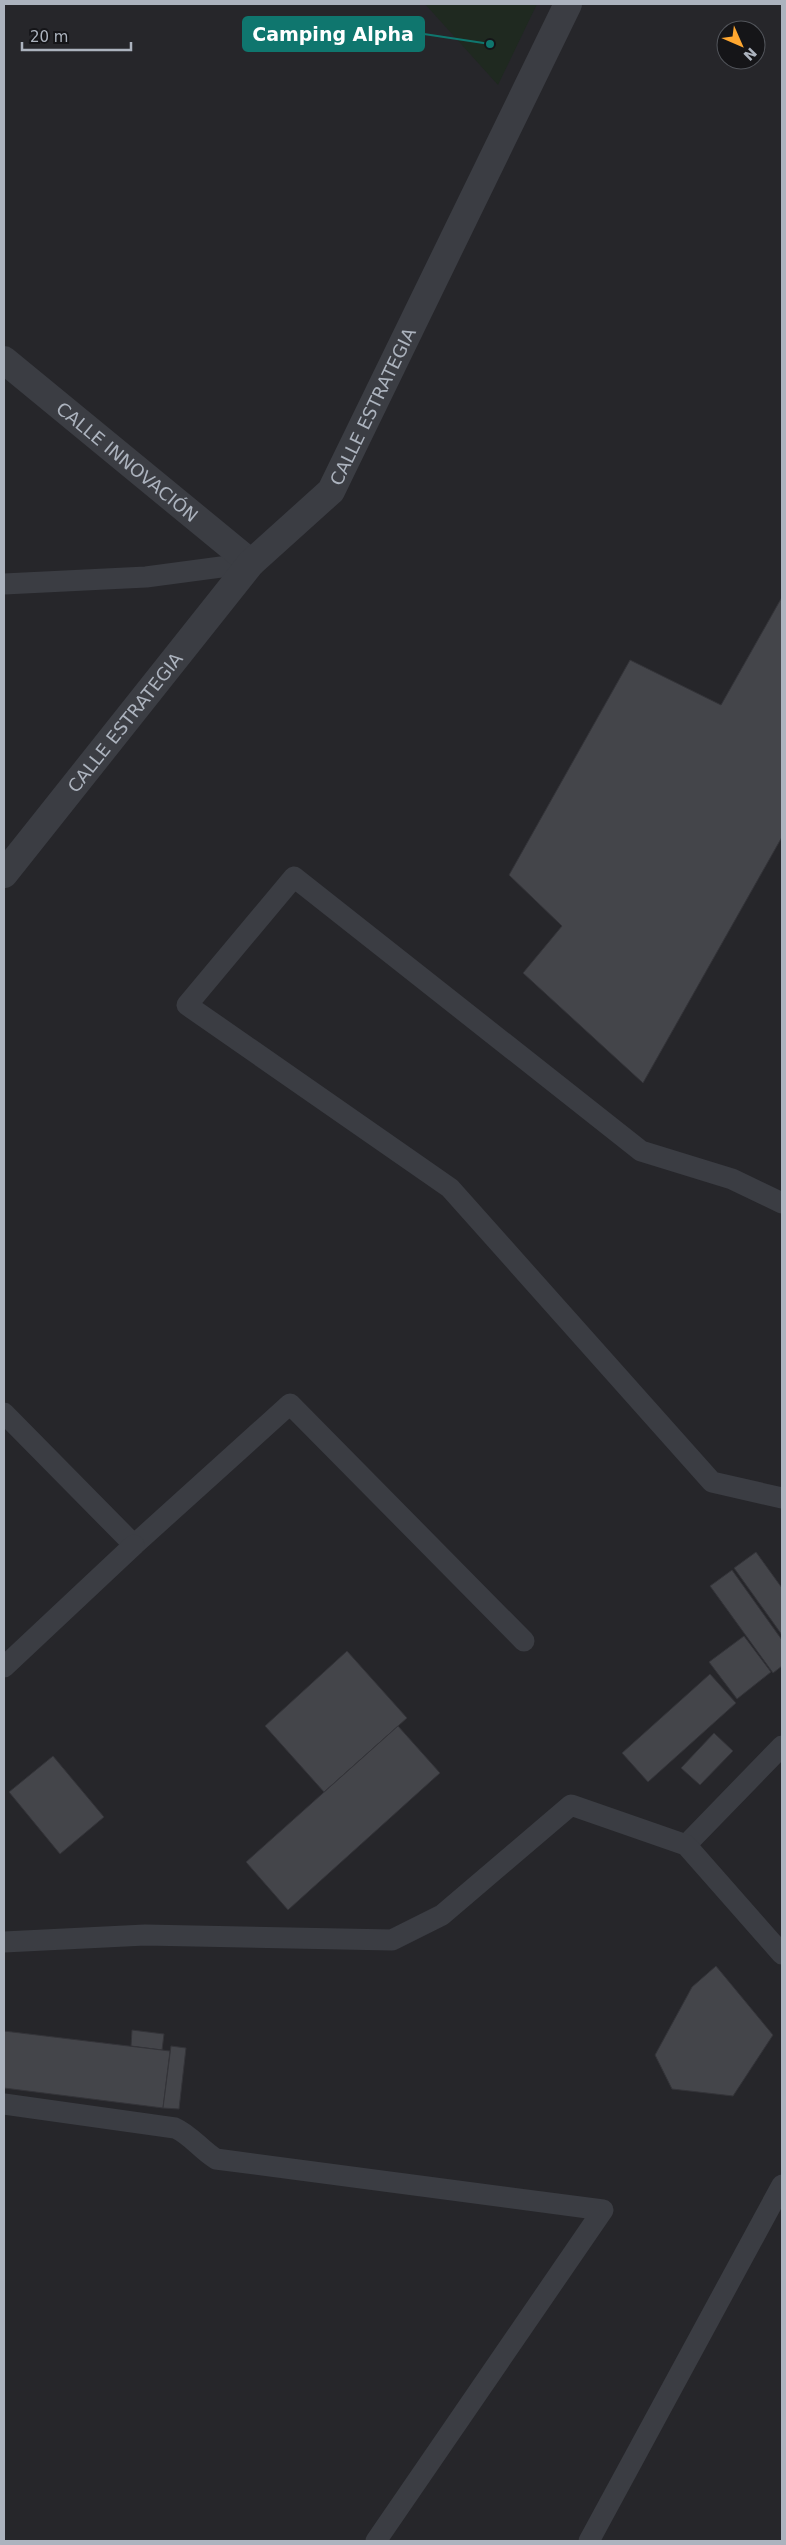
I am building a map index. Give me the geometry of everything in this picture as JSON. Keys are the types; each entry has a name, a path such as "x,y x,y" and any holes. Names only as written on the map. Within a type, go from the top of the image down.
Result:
{"street":[{"name":"CALLE ESTRATEGIA","path":"4,874 252,563 332,491 568,4"},
{"name":"CALLE INNOVACIÓN","path":"4,360 252,563"}],"lane":[{"path":"4,584 146,577 252,563"},
{"path":"782,1203 732,1179 641,1151 294,877 187,1005 450,1188 712,1482 782,1498"},
{"path":"4,1667 134,1545 290,1404 524,1641"},
{"path":"4,1413 134,1545"},
{"path":"686,1845 782,1746"},
{"path":"4,1942 145,1934 392,1940 442,1915 571,1805 686,1845 782,1954"},
{"path":"4,2104 175,2128 187,2133 206,2153 216,2159 603,2210 376,2541"},
{"path":"588,2541 782,2185"}],"shaded area":[{"path":"4,4 782,4 782,2541 4,2541"}],"green space":[{"path":"425,4 537,4 498,85"}],"building":[{"path":"782,597 782,837 643,1083 523,973 562,926 509,875 630,660 721,705"},
{"path":"756,1552 782,1588 782,1635 734,1568"},
{"path":"732,1570 782,1640 782,1666 773,1673 710,1586"},
{"path":"744,1636 771,1672 737,1699 709,1662"},
{"path":"347,1651 407,1718 324,1792 265,1726"},
{"path":"710,1674 736,1703 648,1782 622,1753"},
{"path":"398,1726 440,1773 288,1910 246,1862"},
{"path":"714,1733 733,1751 700,1785 681,1768"},
{"path":"53,1756 104,1817 60,1854 9,1792"},
{"path":"716,1966 773,2035 733,2096 672,2089 655,2055 692,1987"},
{"path":"132,2030 164,2034 162,2050 131,2046"},
{"path":"4,2031 170,2051 163,2108 4,2088"},
{"path":"171,2046 186,2048 179,2109 163,2108"}],"place":[{"name":"Camping Alpha","path":"490,44"}]}
